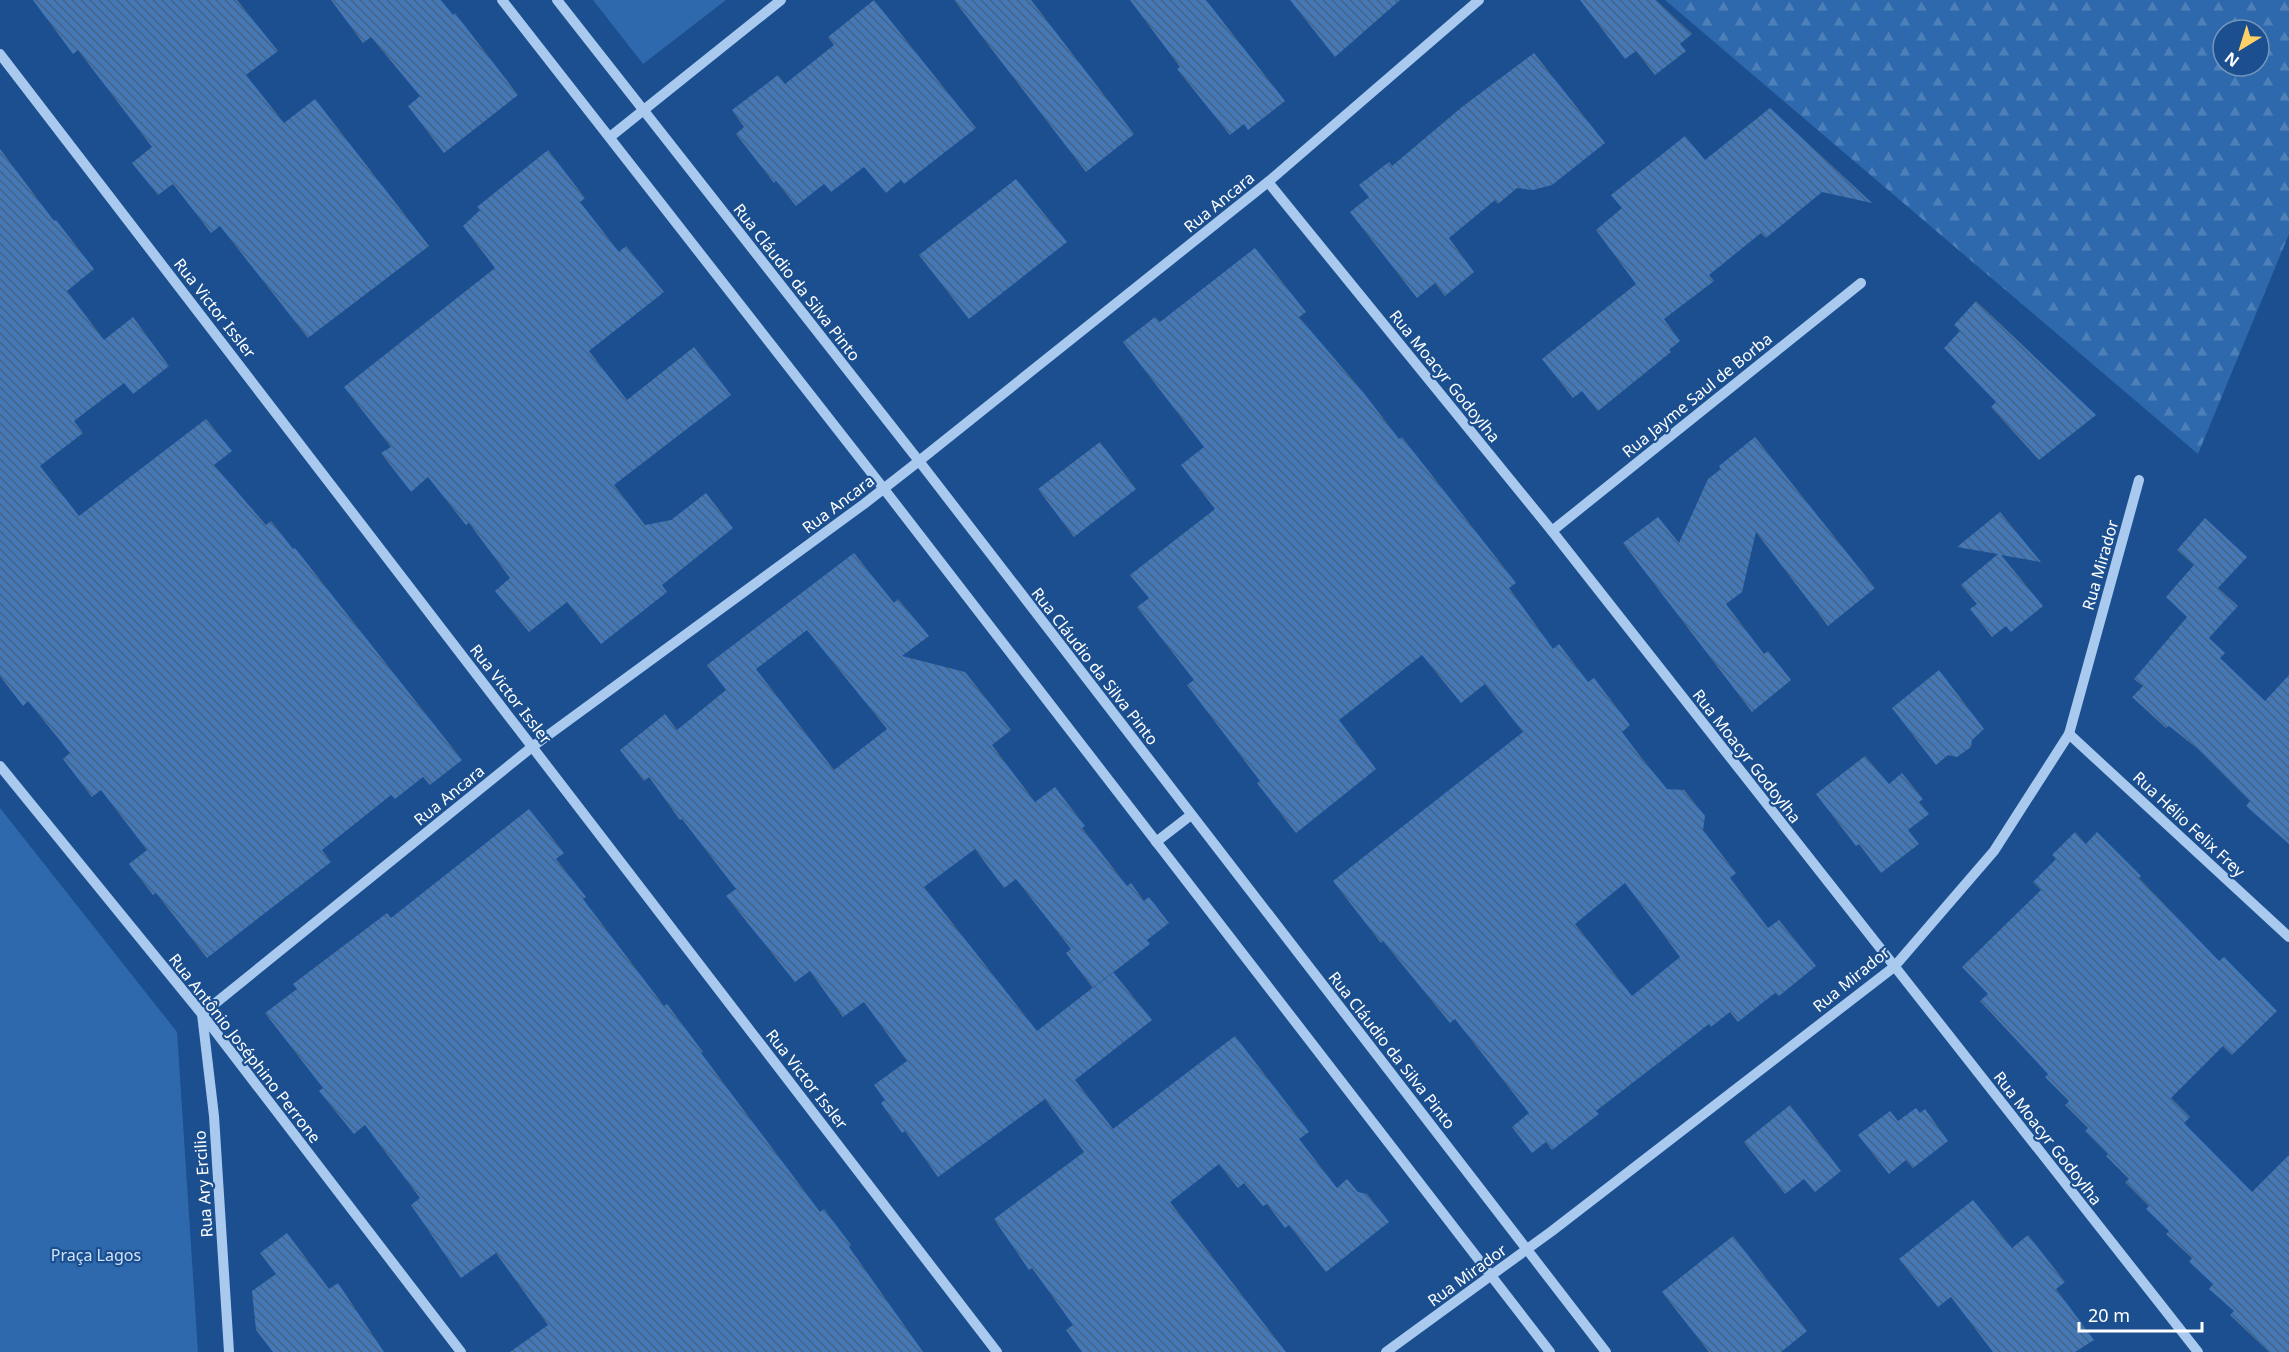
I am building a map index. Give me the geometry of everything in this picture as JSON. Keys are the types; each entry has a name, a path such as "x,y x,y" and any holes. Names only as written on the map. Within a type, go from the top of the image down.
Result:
{"street":[{"path":"502,0 884,489 1550,1352"},
{"name":"Rua Cláudio da Silva Pinto","path":"557,0 919,461 1606,1352"},
{"path":"610,137 781,0"},
{"name":"Rua Ancara","path":"202,1014 532,747 884,489 1268,182 1479,0"},
{"name":"Rua Victor Issler","path":"0,54 998,1352"},
{"name":"Rua Moacyr Godoylha","path":"1268,182 1552,531 2198,1352"},
{"name":"Rua Jayme Saul de Borba","path":"1552,531 1861,283"},
{"name":"Rua Mirador","path":"1386,1352 1527,1250 1894,967 1994,851 2069,734 2139,480"},
{"name":"Rua Hélio Felix Frey","path":"2069,734 2289,937"},
{"name":"Rua Antônio Joséphino Perrone","path":"0,766 202,1014 461,1352"},
{"path":"1156,842 1191,815"},
{"name":"Rua Ary Ercilio","path":"202,1014 214,1116 228,1352"}],"green space":[{"path":"593,0 726,0 643,64"},
{"path":"1665,0 2289,0 2289,234 2198,454"},
{"name":"Praça Lagos","path":"0,808 177,1032 198,1352 0,1352"}],"building":[{"path":"33,0 237,0 278,51 246,75 284,123 315,99 429,246 308,338 220,226 211,233 173,184 158,195 132,163 152,147 78,50 73,54"},
{"path":"331,0 441,0 453,15 455,13 518,95 444,153 408,106 420,96 371,37 363,43"},
{"path":"874,0 976,128 904,184 901,180 886,193 864,167 831,192 824,184 796,206 776,181 774,183 736,134 744,127 732,110 778,75 785,84 834,45 828,37"},
{"path":"954,0 1031,0 1134,134 1086,172"},
{"path":"1130,0 1206,0 1285,101 1248,130 1244,124 1230,135 1177,69 1180,67"},
{"path":"1290,0 1400,0 1335,57"},
{"path":"1580,0 1656,0 1692,34 1680,44 1686,51 1655,75 1636,51 1625,59"},
{"path":"1534,53 1605,143 1552,185 1533,190 1517,188 1498,204 1495,200 1449,238 1474,272 1445,296 1435,283 1417,298 1350,212 1369,197 1359,185 1389,162 1392,166 1462,107"},
{"path":"1770,108 1872,203 1822,192 1766,238 1761,233 1709,275 1714,281 1664,319 1680,341 1669,350 1671,352 1598,411 1582,391 1573,398 1542,359 1636,284 1596,230 1622,208 1611,195 1685,136 1705,160"},
{"path":"0,149 54,221 56,220 94,269 67,291 104,340 133,317 169,366 133,394 124,383 74,421 83,433 40,466 79,516 206,419 232,451 214,465 266,525 271,521 293,549 295,548 462,760 430,785 423,777 395,799 391,795 322,850 331,862 207,958 156,893 153,895 129,864 147,850 101,790 92,797 63,759 70,753 28,701 23,706 0,676"},
{"path":"548,150 585,198 580,202 619,252 626,246 664,292 589,351 627,400 694,347 731,395 614,485 645,525 671,520 706,493 733,528 662,585 667,592 601,644 567,602 529,632 495,591 510,578 469,523 466,525 428,477 411,492 381,453 391,447 344,387 495,268 463,226 480,210 477,207"},
{"path":"1016,179 1067,242 969,319 919,255"},
{"path":"1255,248 1306,312 1299,317 1363,392 1399,439 1402,437 1516,583 1509,588 1553,649 1559,644 1588,682 1594,678 1630,725 1622,732 1640,756 1667,789 1684,790 1705,816 1703,830 1736,873 1730,878 1768,928 1779,920 1816,966 1779,996 1775,993 1738,1022 1730,1012 1711,1027 1709,1024 1596,1111 1599,1114 1552,1150 1546,1142 1532,1153 1512,1127 1529,1113 1455,1019 1450,1023 1383,941 1381,943 1333,881 1523,732 1485,684 1461,703 1422,655 1339,720 1376,769 1296,833 1257,783 1260,781 1187,685 1194,680 1137,607 1149,598 1130,575 1215,509 1181,465 1204,447 1123,342 1155,317 1160,322","holes":["1625,883 1680,957 1632,996 1575,924"]},
{"path":"1976,301 2096,415 2039,460 1991,407 1996,402 1944,348 1960,331 1954,325"},
{"path":"1755,437 1875,588 1828,626 1756,532 1742,592 1726,604 1764,654 1768,651 1791,680 1752,712 1623,543 1658,517 1679,543 1708,479 1721,469 1719,466"},
{"path":"1100,442 1136,489 1074,537 1038,489"},
{"path":"2000,512 2041,562 2001,555 2043,606 2011,632 2006,626 1992,637 1970,609 1977,604 1961,585 1998,554 1957,547"},
{"path":"2205,518 2247,557 2218,588 2238,606 2209,638 2225,653 2220,658 2265,701 2289,675 2289,844 2246,806 2250,801 2198,749 2169,726 2166,728 2132,697 2143,686 2134,679 2187,617 2166,597 2194,565 2177,550"},
{"path":"854,553 894,603 898,599 929,636 902,656 965,672 1011,730 992,745 1035,802 1055,787 1085,826 1082,828 1127,886 1131,883 1144,901 1149,897 1169,923 1147,940 1150,944 1113,972 1152,1020 1075,1080 1113,1129 1235,1036 1309,1132 1299,1139 1337,1188 1347,1179 1358,1192 1367,1194 1389,1222 1326,1272 1289,1225 1285,1228 1267,1204 1263,1206 1244,1183 1238,1188 1219,1164 1170,1202 1286,1352 1082,1352 1066,1330 1073,1325 1032,1268 1029,1270 994,1219 1084,1152 1045,1099 938,1177 905,1131 902,1133 881,1103 885,1100 874,1085 907,1061 864,1002 843,1017 810,971 795,982 726,896 736,889 682,819 680,820 649,777 644,781 620,750 665,714 677,730 726,690 707,665","holes":["807,630 887,729 834,770 756,669","975,849 1004,888 1016,879 1071,949 1066,953 1093,988 1037,1031 924,887"]},
{"path":"1939,670 1984,729 1972,740 1971,747 1957,757 1948,755 1936,765 1892,708"},
{"path":"1865,756 1889,784 1902,773 1923,799 1919,802 1929,814 1908,830 1919,844 1881,873 1859,844 1856,846 1816,794"},
{"path":"529,809 564,853 556,859 586,897 583,899 664,1006 667,1004 820,1212 824,1209 923,1352 510,1352 548,1325 496,1253 461,1278 411,1205 420,1198 365,1125 354,1134 319,1091 323,1088 265,1013 297,989 293,984 387,913 391,918"},
{"path":"2075,832 2086,844 2097,832 2219,961 2224,957 2277,1011 2232,1055 2223,1046 2171,1098 2190,1117 2184,1123 2252,1192 2289,1155 2289,1352 2269,1352 2230,1315 2234,1311 2209,1289 2213,1284 2189,1262 2192,1258 2166,1234 2169,1231 2146,1209 2149,1206 2125,1182 2129,1179 2085,1131 2088,1128 2065,1105 2069,1101 2045,1077 2048,1074 1980,1001 1988,994 1962,967 2041,890 2033,882 2056,859 2052,855"},
{"path":"1790,1105 1841,1171 1815,1192 1804,1179 1785,1194 1744,1142"},
{"path":"1916,1108 1920,1113 1925,1109 1948,1141 1913,1168 1906,1160 1889,1174 1858,1135 1890,1111 1898,1121"},
{"path":"1973,1200 2012,1248 2028,1235 2065,1282 2056,1289 2094,1340 2075,1352 1993,1352 1951,1297 1938,1307 1899,1259"},
{"path":"287,1233 329,1289 338,1283 384,1352 273,1352 256,1330 252,1291 276,1274 260,1253"},
{"path":"1733,1236 1807,1331 1781,1352 1709,1352 1662,1292"}]}
